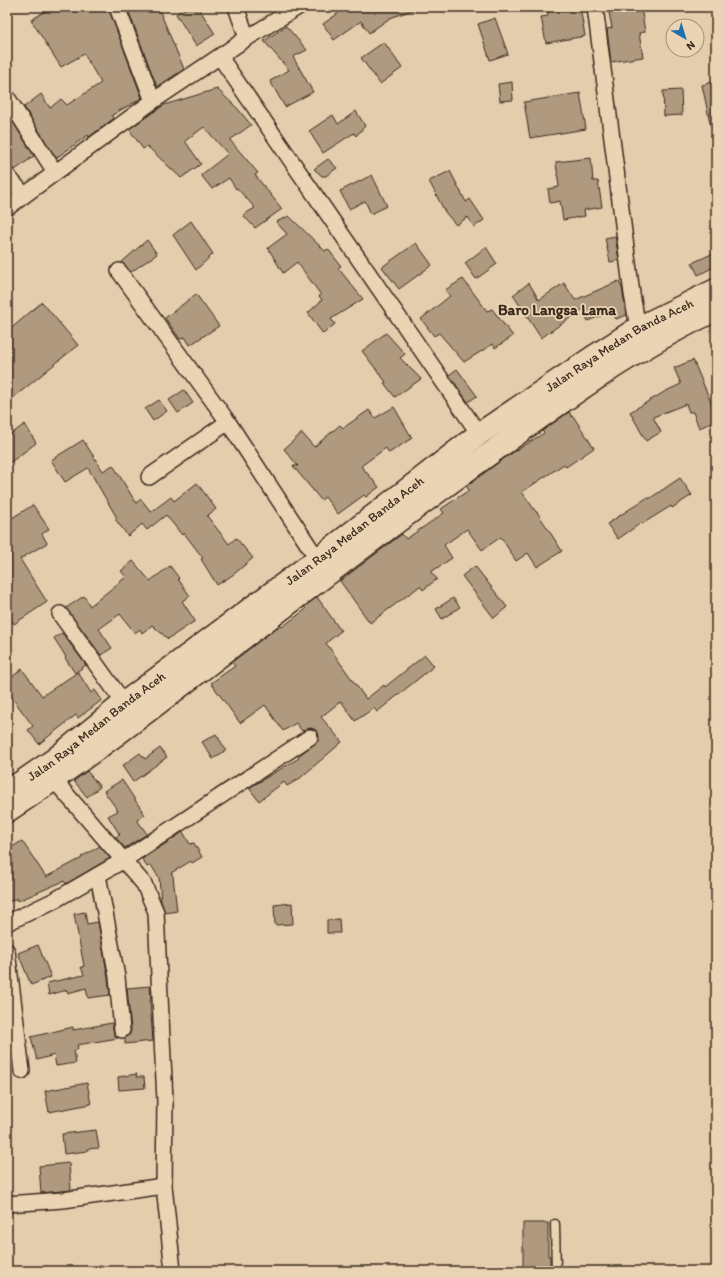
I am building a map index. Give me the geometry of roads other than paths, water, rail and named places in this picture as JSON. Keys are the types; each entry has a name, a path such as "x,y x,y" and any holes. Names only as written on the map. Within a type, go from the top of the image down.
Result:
{"highway":[{"name":"Jalan Raya Medan Banda Aceh","path":"7,792 54,759 124,703 322,566 523,416 593,357 638,328 716,290"},
{"name":"Jalan Raya Medan Banda Aceh","path":"7,810 54,780 187,682 479,434 574,393 647,347 716,310"}],"street":[{"path":"117,7 153,101"},
{"path":"236,7 247,38"},
{"path":"7,208 153,101 247,38 298,7"},
{"path":"594,7 632,294 638,328"},
{"path":"220,57 479,434"},
{"path":"7,97 55,172"},
{"path":"7,175 24,195"},
{"path":"119,271 228,422 322,566"},
{"path":"148,476 228,422"},
{"path":"60,614 124,703"},
{"path":"7,923 55,900 124,860 310,737"},
{"path":"54,780 144,884 156,912 165,1101 164,1186 173,1271"},
{"path":"98,875 117,977 122,1030"},
{"path":"7,951 22,1071"},
{"path":"7,1204 63,1200 164,1186"}],"lane":[{"path":"555,1224 556,1271"}],"district":[{"name":"Baro Langsa Lama","path":"557,310"}]}
